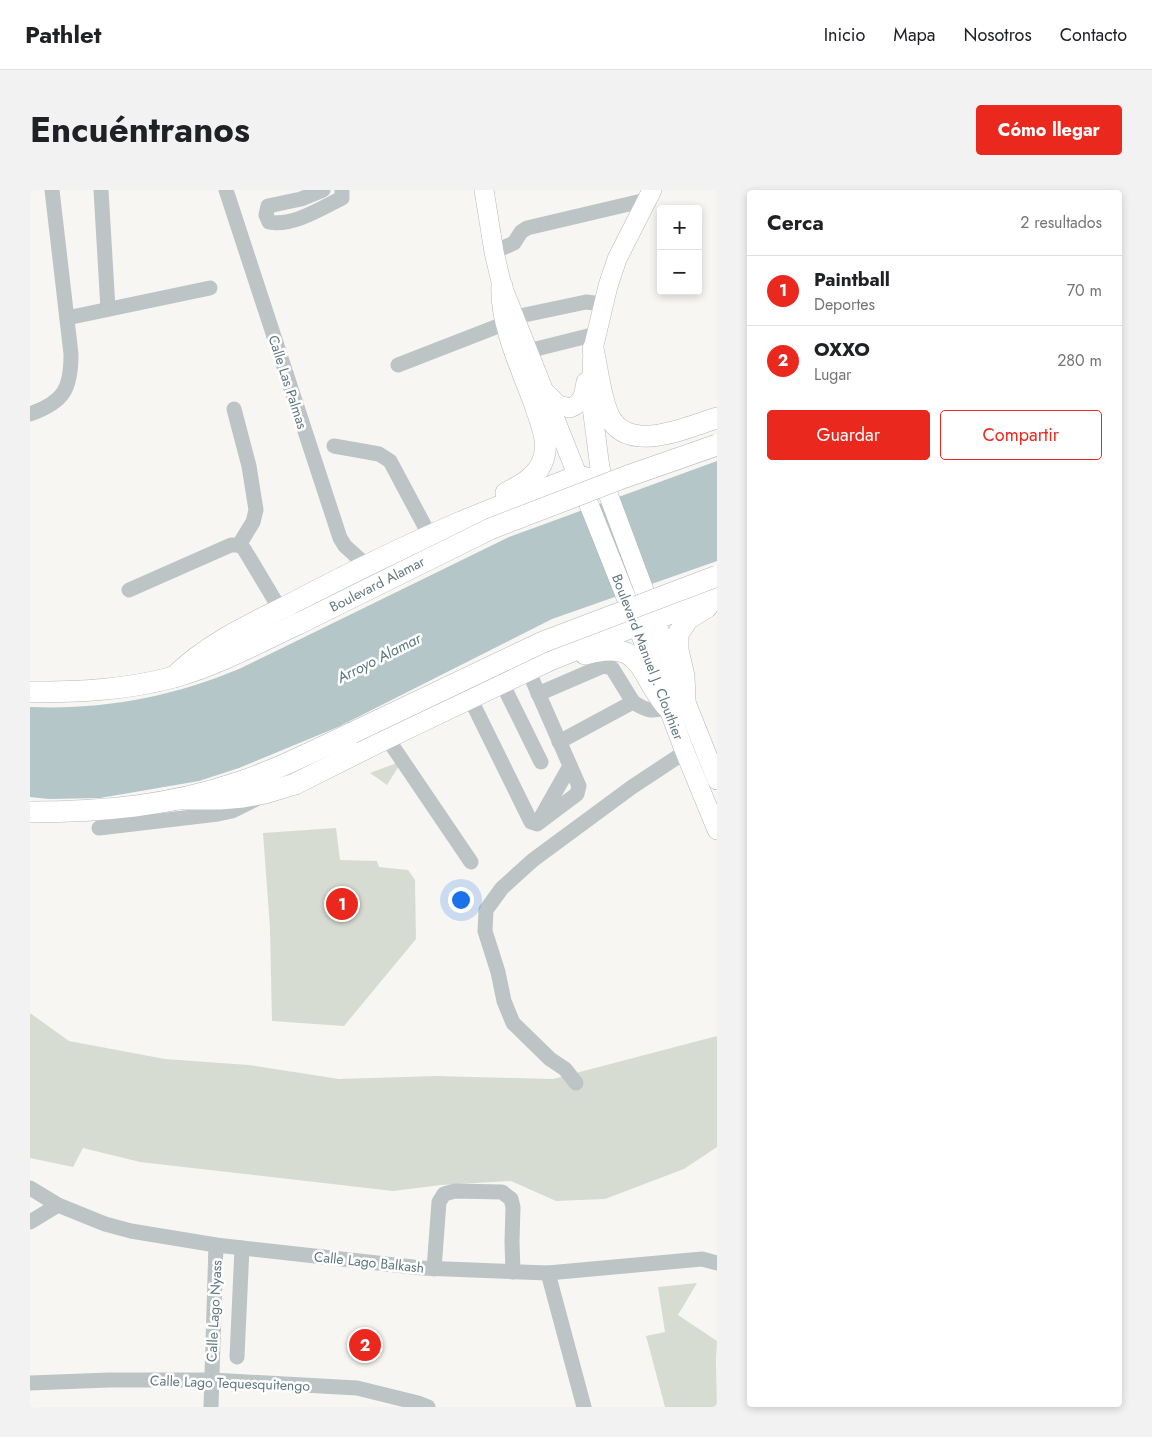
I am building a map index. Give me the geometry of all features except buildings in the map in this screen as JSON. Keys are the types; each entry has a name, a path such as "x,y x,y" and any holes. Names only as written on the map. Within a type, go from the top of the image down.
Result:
{"highway":[{"path":"461,522 480,505 528,481 540,466 544,457 545,443 542,425 502,299 502,286"},
{"path":"593,350 609,415 615,426 627,434 659,436 717,418"},
{"name":"Boulevard Alamar","path":"30,692 104,690 134,686 174,677 227,657 300,623 490,529 625,477 717,445"},
{"path":"174,677 187,664 206,650 280,609 366,565 461,522 579,479 591,479 604,483"},
{"path":"30,812 73,812 122,808 178,799 236,784 306,755 543,642 717,576"},
{"path":"178,799 220,800 265,793 295,784 550,660 716,597"},
{"path":"550,660 561,660 606,650 628,654 637,660 658,696 676,703 684,676 678,650 678,634 688,619 709,606 716,597"}],"main road":[{"path":"484,190 494,252 502,286"},
{"name":"Boulevard Manuel J. Clouthier","path":"649,195 617,259 603,304 593,350 591,399 604,483 645,594 646,622 676,703 717,780"},
{"name":"Boulevard Manuel J. Clouthier","path":"510,320 528,351 627,600 646,622"},
{"path":"544,390 558,405 570,408 576,406 584,397 593,350"},
{"name":"Boulevard Manuel J. Clouthier","path":"676,703 684,752 717,830"}],"street":[{"path":"30,414 44,409 58,400 67,387 71,373 71,354 52,190"},
{"path":"100,190 108,309"},
{"name":"Calle Las Palmas","path":"226,190 340,538 345,546 366,565"},
{"path":"323,190 301,199 268,206 266,215 269,222 277,224 308,215 342,198 342,190"},
{"path":"494,252 514,243 521,232 527,228 649,195"},
{"path":"67,318 210,288"},
{"path":"398,365 510,320 586,302 603,304"},
{"path":"528,351 593,350"},
{"path":"234,409 249,466 256,510 253,522 240,545"},
{"path":"334,446 379,454 390,461 430,536"},
{"path":"129,590 230,545 240,545 280,609"},
{"path":"538,694 603,666 612,668 633,702 644,709 654,711 676,703"},
{"path":"528,670 579,786 577,794 536,824"},
{"path":"502,683 542,762"},
{"path":"470,698 531,822 536,824"},
{"path":"560,742 633,702"},
{"path":"387,738 471,862"},
{"path":"576,1083 565,1069 550,1059 513,1023 504,1001 498,972 485,931 486,910 502,888 534,860 632,787 684,752"},
{"path":"536,824 570,766"},
{"path":"99,828 218,814 240,808 265,793"},
{"path":"522,804 534,807 549,803"},
{"name":"Calle Lago Balkash","path":"30,1188 58,1205 114,1227 216,1245 434,1269 548,1273 702,1259 717,1263"},
{"path":"434,1269 439,1202 444,1194 454,1191 502,1192 511,1199 513,1207 513,1272"},
{"path":"30,1222 58,1205"},
{"name":"Calle Lago Nyass","path":"211,1407 210,1380 216,1245"},
{"path":"236,1357 242,1248"},
{"path":"548,1273 584,1407"},
{"path":"214,1310 239,1311"},
{"name":"Calle Lago Tequesquitengo","path":"30,1384 109,1380 210,1380 356,1388 428,1407"}],"shaded area":[{"path":"402,761 387,785 370,773"},
{"path":"336,828 340,860 377,861 379,867 408,870 415,880 416,939 344,1026 272,1021 270,928 263,833"},
{"path":"30,1013 69,1041 165,1059 249,1065 339,1079 437,1076 553,1079 717,1036 717,1147 684,1169 605,1199 556,1201 511,1181 441,1185 393,1191 140,1162 83,1148 73,1167 30,1158"},
{"path":"697,1283 678,1315 717,1341 717,1407 665,1407 646,1336 665,1332 658,1287"}],"water":[{"name":"Arroyo Alamar","path":"717,461 717,561 552,619 338,727 239,768 199,781 100,798 49,799 30,797 30,707 111,704 162,694 214,679 239,669 509,537"}],"place":[{"name":"Paintball","path":"342,904"},
{"name":"OXXO","path":"365,1345"}]}
